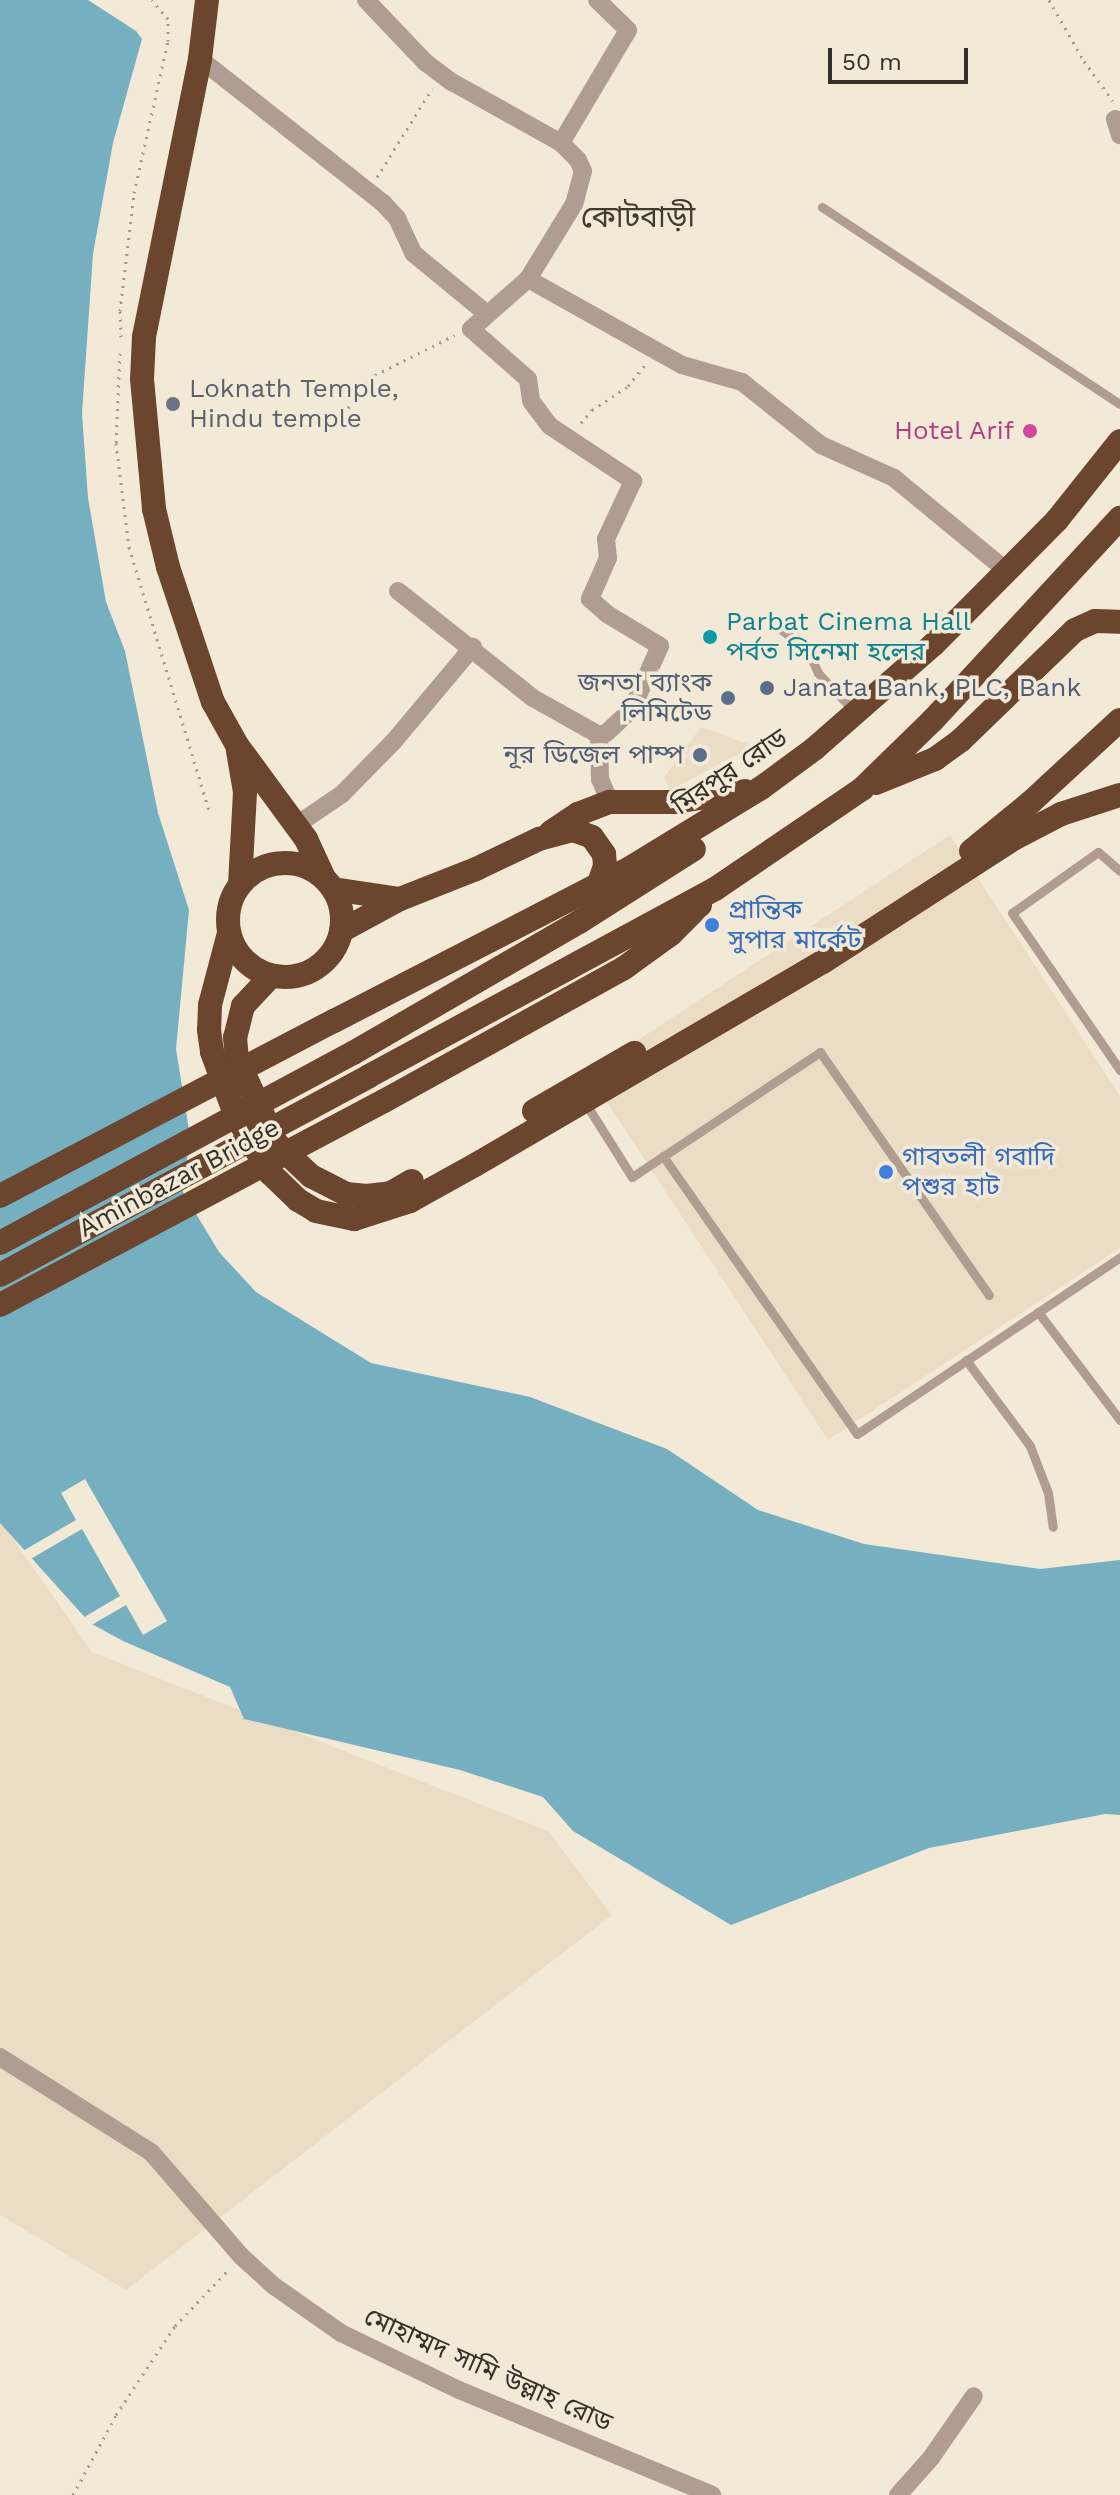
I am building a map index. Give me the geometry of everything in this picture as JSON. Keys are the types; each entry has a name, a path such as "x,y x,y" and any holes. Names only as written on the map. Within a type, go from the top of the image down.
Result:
{"highway":[{"path":"209,1 200,59 153,284 142,379 154,509 168,567 213,702 237,745 306,839 340,903 341,931 330,955 321,965 298,976 271,976 244,961 229,933"},
{"name":"মিরপুর রোড","path":"0,1196 600,884 692,833 761,788 856,713 1008,572 1057,520 1120,441"},
{"path":"715,889 862,789 932,721 1120,518"},
{"path":"862,789 935,759 961,740 1075,630 1095,621 1120,622"},
{"path":"271,976 243,1006 235,1037 237,1059 276,1143 311,1176 329,1186 367,1196 391,1193 896,901 986,839 1120,720"},
{"path":"237,745 245,792 240,885"},
{"path":"341,931 400,899 476,869 539,839 578,814 610,802 702,800 761,788"},
{"name":"Aminbazar Bridge","path":"0,1243 353,1053 579,922 712,837 761,788"},
{"path":"400,899 354,895 296,864 281,863 251,874 240,885 231,903 229,933 210,1005 212,1052 235,1114 263,1163 298,1200 316,1211 354,1219 381,1213 423,1194 823,962 1013,839 1061,814 1120,795"},
{"path":"539,839 573,830 592,837 604,854 600,884 579,922"},
{"name":"Aminbazar Bridge","path":"0,1275 715,889"},
{"name":"Aminbazar Bridge","path":"0,1305 384,1101 624,968 671,934 715,889"}],"street":[{"path":"366,0 414,53 441,74 561,143 578,160 583,171 574,204 528,279 471,329 528,379 531,401 538,412 569,438 633,481 606,539 608,558 590,599 607,614 660,646 632,709 606,733 599,735 533,698 473,647 398,591"},
{"path":"561,143 628,30 602,1"},
{"path":"200,59 369,191 397,218 413,253 487,314"},
{"path":"528,279 682,365 742,382 821,445 894,478 1008,572"},
{"path":"295,826 342,794 394,741 473,647"},
{"path":"599,735 600,779 610,802"},
{"name":"মোহাম্মদ সামি উল্লাহ রোড","path":"0,2057 151,2152 241,2256 274,2286 341,2333 459,2390 712,2495"},
{"path":"898,2495 931,2458 974,2396"}],"lane":[{"path":"822,207 1120,404"},
{"path":"783,631 807,649 818,673 856,713"},
{"path":"1120,871 1098,852 1012,913 1120,1070"},
{"path":"584,1101 632,1177 820,1052 989,1295"},
{"path":"663,1156 857,1434 1119,1259"},
{"path":"1038,1312 1120,1420"},
{"path":"966,1360 1030,1446 1048,1493 1053,1527"}],"path":[{"path":"1049,0 1084,61 1118,110 1117,127"},
{"path":"369,191 441,74"},
{"path":"348,408 375,375 471,329"},
{"path":"569,438 592,410 628,386 656,351"},
{"path":"73,2495 116,2415 175,2326 241,2256"}],"shaded area":[{"path":"701,727 754,746 670,790 664,777"},
{"name":"গাবতলী গবাদি পশুর হাট","path":"950,835 1120,1096 1120,1248 828,1440 588,1073"},
{"path":"0,1520 92,1652 548,1831 612,1915 126,2290 0,2215"}],"water":[{"path":"0,0 88,0 136,31 142,39 113,143 93,254 82,413 88,498 106,602 125,651 158,813 189,910 176,1049 190,1136 183,1192 219,1252 256,1292 371,1363 530,1397 667,1449 758,1510 864,1544 1040,1569 1120,1560 1120,1815 1105,1814 929,1848 731,1925 573,1831 543,1797 460,1770 244,1719 230,1687 123,1641 90,1623 0,1523"}],"pier":[{"path":"85,1479 167,1621 143,1635 126,1605 88,1627 81,1619 120,1596 82,1529 29,1560 21,1552 76,1520 61,1493"}],"place":[{"name":"Loknath Temple, Hindu temple","path":"173,404"},
{"name":"Hotel Arif","path":"1030,431"},
{"name":"Parbat Cinema Hall পর্বত সিনেমা হলের","path":"710,637"},
{"name":"Janata Bank, PLC, Bank","path":"767,688"},
{"name":"জনতা ব্যাংক লিমিটেড","path":"728,698"},
{"name":"নূর ডিজেল পাম্প","path":"700,755"},
{"name":"প্রান্তিক সুপার মার্কেট","path":"712,925"},
{"name":"গাবতলী গবাদি পশুর হাট","path":"886,1172"}],"district":[{"name":"কোটবাড়ী","path":"638,217"}]}
